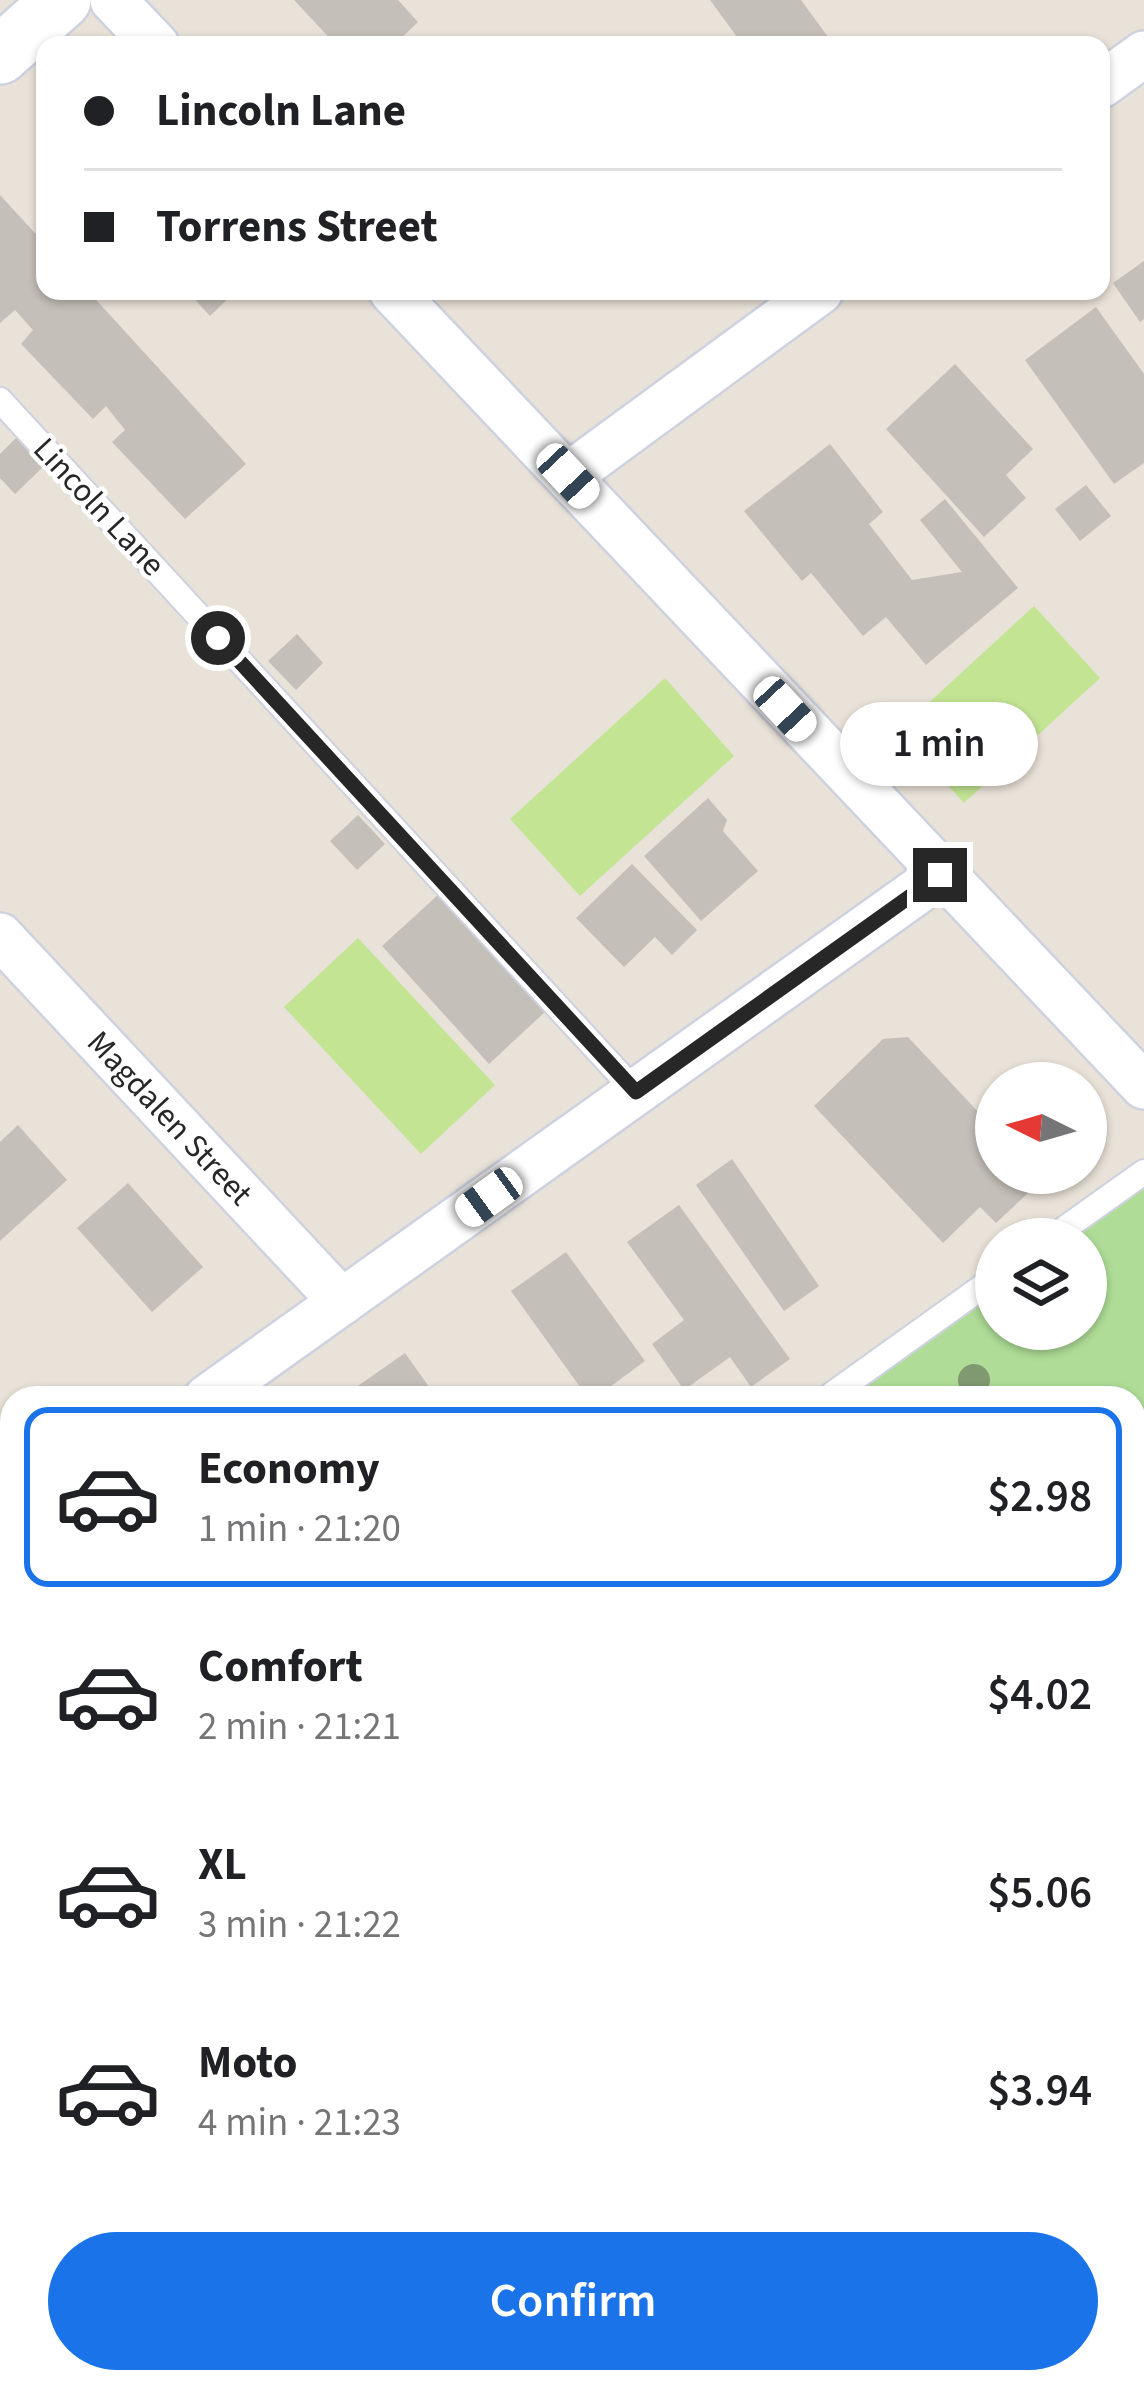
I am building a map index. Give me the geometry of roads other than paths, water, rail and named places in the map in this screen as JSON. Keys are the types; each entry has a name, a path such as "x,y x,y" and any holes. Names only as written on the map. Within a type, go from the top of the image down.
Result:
{"street":[{"path":"0,55 62,0"},
{"path":"113,0 147,36"},
{"path":"1110,79 1144,54"},
{"path":"401,300 1144,1086"},
{"path":"568,476 808,300"},
{"path":"224,1386 940,875"},
{"name":"Magdalen Street","path":"0,936 342,1302"}],"lane":[{"name":"Lincoln Lane","path":"0,400 636,1092"},
{"path":"1079,1218 1144,1172"},
{"path":"844,1386 975,1292"}]}
